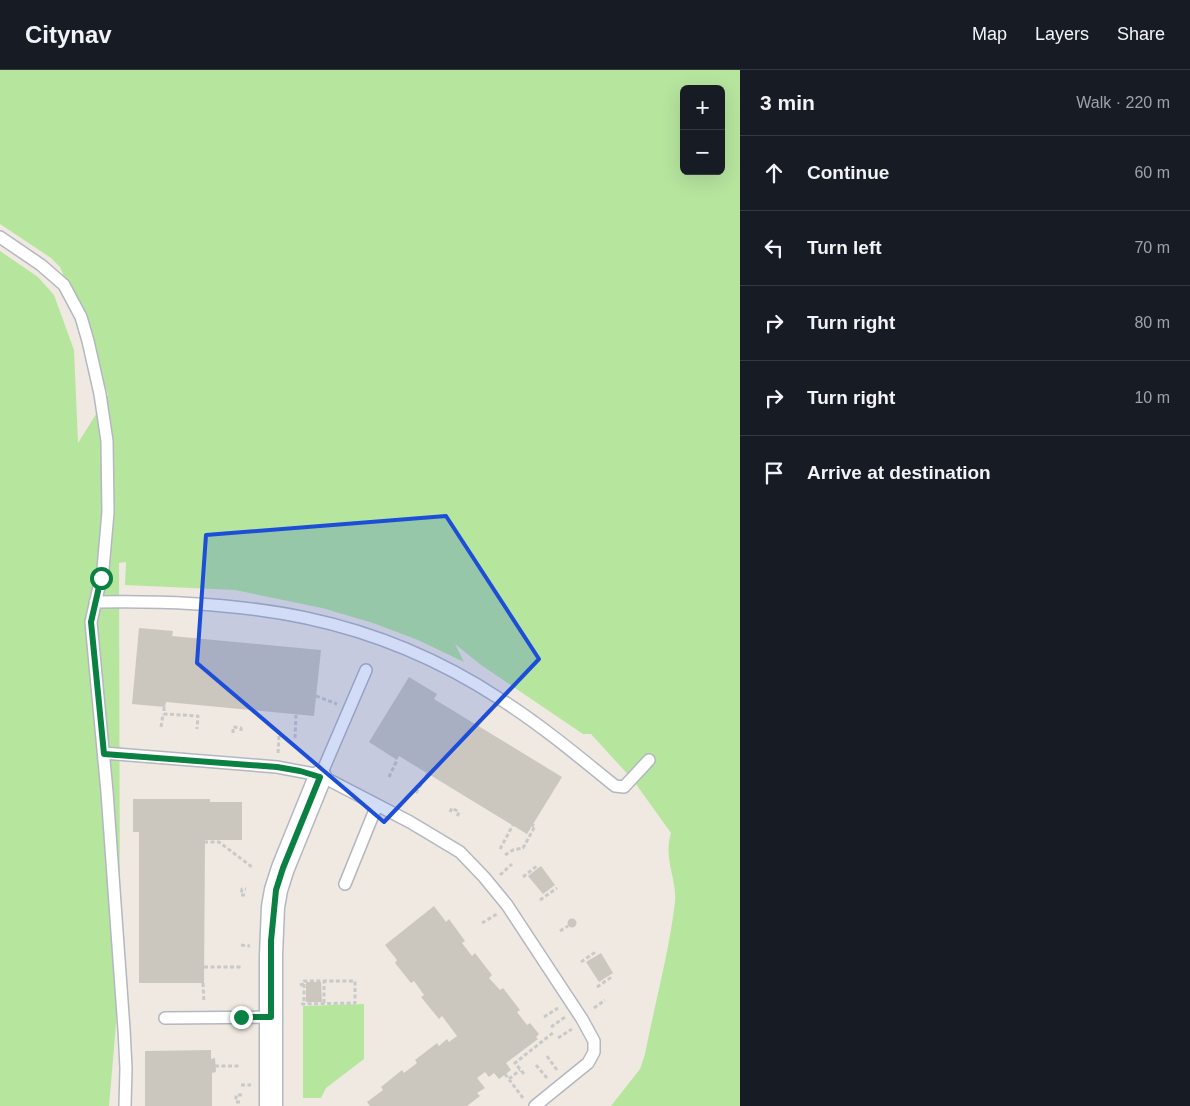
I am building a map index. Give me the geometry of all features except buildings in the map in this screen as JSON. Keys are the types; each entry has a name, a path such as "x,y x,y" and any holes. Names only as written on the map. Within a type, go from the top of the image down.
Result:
{"street":[{"path":"271,1106 271,941 276,890 320,777"}],"lane":[{"path":"0,237 41,264 64,285 77,309 88,341 100,394 106,435 108,462 106,543 103,569 91,622 104,754 125,1039 125,1106"},
{"path":"95,602 155,601 222,604 265,609 335,624 385,640 422,656 482,688 547,731 615,786 624,787 649,760"},
{"path":"320,777 366,670"},
{"path":"104,754 277,767 300,771 320,777 377,805 437,837 460,852 508,907 592,1035 594,1041 594,1052 588,1063 535,1106"},
{"path":"345,884 377,805"},
{"path":"165,1018 271,1017"}],"path":[{"path":"316,696 323,698"},
{"path":"161,727 164,707"},
{"path":"164,714 198,716 197,730"},
{"path":"295,738 296,715"},
{"path":"233,733 233,727 241,728 241,733"},
{"path":"389,777 397,760"},
{"path":"416,793 428,773"},
{"path":"450,812 452,808 459,812 457,817"},
{"path":"500,849 513,825"},
{"path":"505,855 513,850 523,848 535,826 532,825"},
{"path":"204,842 219,842 252,867"},
{"path":"523,877 538,864"},
{"path":"540,900 556,888"},
{"path":"245,895 241,894 242,889 246,890"},
{"path":"560,931 568,926"},
{"path":"580,962 597,951"},
{"path":"204,967 241,967"},
{"path":"597,987 614,976"},
{"path":"304,981 324,981 355,981 354,1003 302,1004 302,985 304,981"},
{"path":"324,981 324,1003"},
{"path":"203,983 203,988"},
{"path":"594,1008 606,1000"},
{"path":"558,1038 574,1028"},
{"path":"524,1074 515,1063 554,1032"},
{"path":"216,1066 242,1066"},
{"path":"509,1079 520,1070"},
{"path":"505,1074 524,1098"},
{"path":"242,1095 236,1095 236,1102 242,1102"}],"highlighted area":[{"path":"446,516 539,659 384,822 197,663 206,535"}],"green space":[{"path":"0,70 740,70 740,1106 611,1106 640,1069 645,1054 669,940 675,893 669,860 671,833 633,780 591,734 583,734 481,665 455,644 464,662 418,640 373,623 322,608 235,590 125,585 126,562 119,563 120,978 109,1106 0,1106 0,251 38,277 54,295 74,350 78,443 108,395 84,322 60,267 51,258 0,224"},
{"path":"364,1004 364,1059 326,1088 321,1098 303,1098 303,1006"}],"route":[{"path":"101,578 91,622 104,754 277,767 314,774 320,777 279,878 276,890 271,941 271,1017 241,1017"}]}
